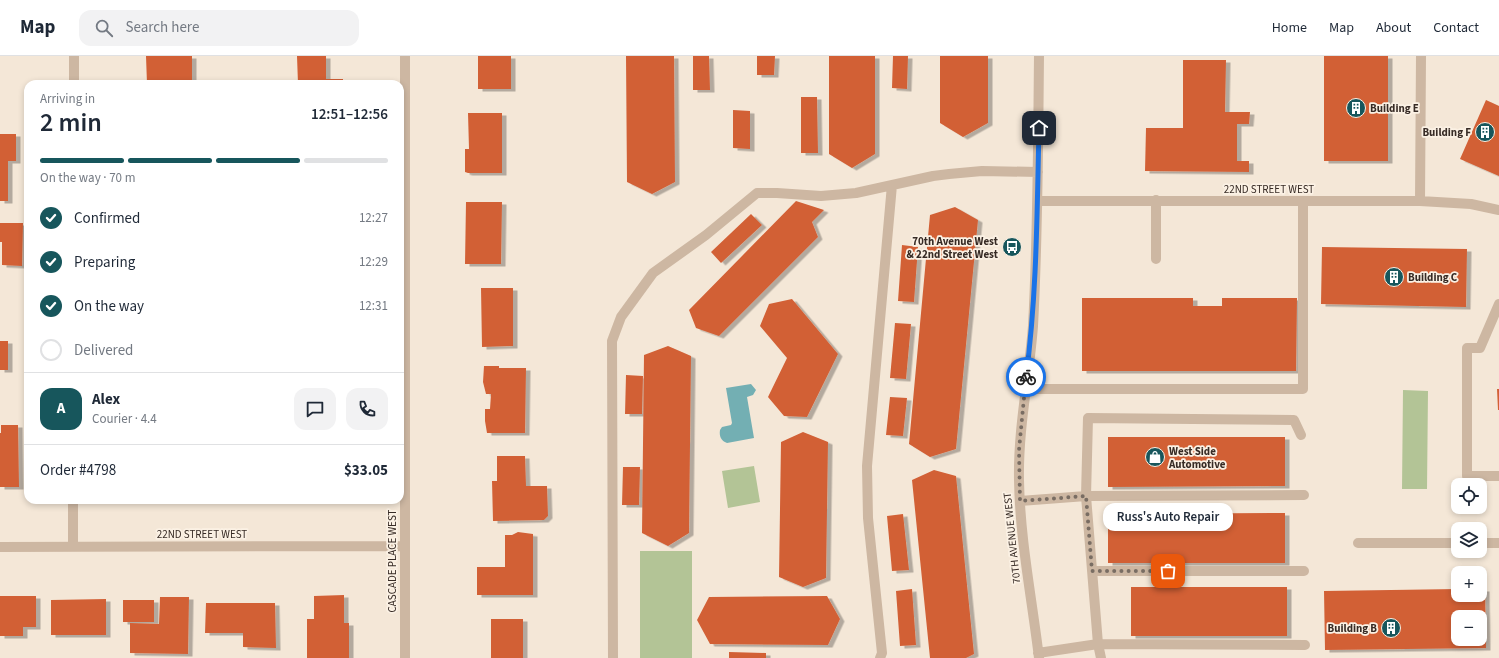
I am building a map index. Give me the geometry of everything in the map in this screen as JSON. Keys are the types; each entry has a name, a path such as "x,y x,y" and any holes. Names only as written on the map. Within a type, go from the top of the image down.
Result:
{"street":[{"path":"74,56 74,80"},
{"name":"CASCADE PLACE WEST","path":"405,56 405,658"},
{"name":"70TH AVENUE WEST","path":"1039,56 1038,201 1032,329 1019,450 1022,538 1039,656"},
{"path":"1420,201 1421,56"},
{"path":"613,658 612,341 621,317 653,273 706,235 757,193 821,196 856,193 933,176 982,170 1038,172"},
{"path":"880,658 882,653 868,518 867,466 892,185"},
{"path":"1156,200 1156,259"},
{"name":"22ND STREET WEST","path":"1038,201 1420,201 1471,204 1499,210"},
{"path":"1025,389 1303,388 1303,201"},
{"path":"1499,304 1480,348 1467,348 1467,476 1499,476"},
{"path":"1101,658 1098,644 1086,496 1088,418 1294,420 1301,435"},
{"path":"1020,501 1086,496 1304,495"},
{"path":"73,504 73,546"},
{"path":"1358,543 1451,543"},
{"path":"1487,543 1499,543"},
{"name":"22ND STREET WEST","path":"0,547 404,546"},
{"path":"1092,571 1304,571"},
{"path":"1039,656 1098,644 1305,645"}],"green space":[{"path":"1403,390 1428,391 1427,489 1402,489"},
{"path":"754,466 760,502 728,508 722,471"},
{"path":"640,551 692,551 692,658 640,658"}],"water":[{"path":"751,384 756,390 753,395 747,397 754,438 727,443 722,440 720,436 720,430 722,427 731,425 732,423 726,388"}],"building":[{"path":"146,56 192,56 192,80 147,80"},
{"path":"297,56 326,56 326,79 343,79 343,80 298,80"},
{"path":"478,56 511,56 511,89 478,89"},
{"path":"626,56 674,56 675,182 652,194 627,182"},
{"path":"693,56 709,56 710,90 693,90"},
{"path":"757,56 775,56 774,75 757,75"},
{"path":"829,56 875,56 875,154 852,168 829,154"},
{"path":"893,56 908,56 907,89 892,88"},
{"path":"940,56 988,56 988,123 963,137 940,123"},
{"name":"Building E","path":"1324,56 1388,56 1388,161 1324,161"},
{"path":"1183,60 1226,60 1225,112 1250,112 1249,124 1237,124 1237,161 1249,161 1249,172 1145,171 1146,128 1183,128"},
{"path":"801,97 817,97 818,153 801,153"},
{"name":"Building F","path":"1486,100 1499,106 1499,176 1460,159"},
{"path":"733,110 750,111 750,149 733,148"},
{"path":"468,113 502,113 502,173 465,172 465,149 469,149"},
{"path":"0,134 16,134 16,161 8,161 8,201 0,201"},
{"path":"796,201 824,210 812,222 818,237 719,336 696,328 689,310"},
{"path":"466,202 502,202 501,264 465,264"},
{"path":"955,207 978,220 956,449 930,457 909,444 930,215"},
{"path":"751,214 762,225 721,263 711,252"},
{"path":"0,223 23,223 22,266 2,265"},
{"path":"902,245 918,247 914,302 898,301"},
{"name":"Building C","path":"1322,247 1467,249 1466,307 1321,304"},
{"path":"481,288 513,288 513,346 482,347"},
{"path":"1082,298 1193,298 1193,306 1222,306 1222,298 1297,298 1296,371 1082,371"},
{"path":"792,299 838,354 807,417 784,416 768,397 787,358 760,326 769,304"},
{"path":"895,323 911,324 906,379 890,378"},
{"path":"0,341 8,341 8,370 0,370"},
{"path":"668,346 691,356 689,533 668,546 642,533 644,355"},
{"path":"484,366 499,366 499,368 526,368 525,433 487,433 485,409 490,409 491,394 486,394 483,382"},
{"path":"626,375 643,376 642,414 625,414"},
{"path":"1497,389 1499,389 1499,410 1498,410"},
{"path":"890,397 907,398 903,436 886,435"},
{"path":"1,425 18,425 19,487 0,487"},
{"path":"803,432 828,442 826,578 803,587 779,577 781,442"},
{"path":"1108,437 1285,437 1285,486 1108,487"},
{"path":"497,456 525,456 526,486 547,486 548,516 544,520 493,521 492,481 497,481"},
{"path":"623,467 640,467 639,505 622,505"},
{"path":"934,470 956,476 974,654 966,658 930,658 912,480"},
{"path":"1285,513 1285,563 1108,563 1108,514"},
{"path":"903,514 909,570 892,571 887,516"},
{"path":"518,532 533,534 533,595 477,595 477,567 505,567 505,535 512,535"},
{"path":"1131,587 1287,587 1287,636 1131,636"},
{"path":"912,589 916,645 900,646 896,591"},
{"name":"Building B","path":"1451,589 1451,602 1485,602 1485,610 1451,610 1451,646 1486,646 1486,648 1325,650 1324,591"},
{"path":"344,595 344,623 349,623 349,658 307,658 307,619 314,619 314,596"},
{"path":"0,596 36,596 36,627 23,627 23,636 0,636"},
{"path":"827,596 840,619 828,645 710,644 697,620 709,597"},
{"path":"160,597 189,597 188,654 130,653 130,623 159,624"},
{"path":"106,599 106,635 51,635 51,600"},
{"path":"123,600 154,600 154,622 123,622"},
{"path":"206,603 275,603 276,648 243,647 243,633 205,633"},
{"path":"491,619 523,619 523,658 491,658"},
{"path":"729,652 766,653 766,658 729,658"}],"way so far":[{"path":"1026,377 1019,450 1020,501 1086,496 1092,571 1168,571"}],"place":[{"name":"Building E","path":"1356,108"},
{"name":"Building F","path":"1485,132"},
{"name":"70th Avenue West & 22nd Street West","path":"1012,247"},
{"name":"Building C","path":"1394,277"},
{"name":"West Side Automotive","path":"1155,457"},
{"name":"Russ's Auto Repair","path":"1168,571"},
{"name":"Building B","path":"1391,628"}],"route":[{"path":"1026,377 1035,287 1039,128"}]}
